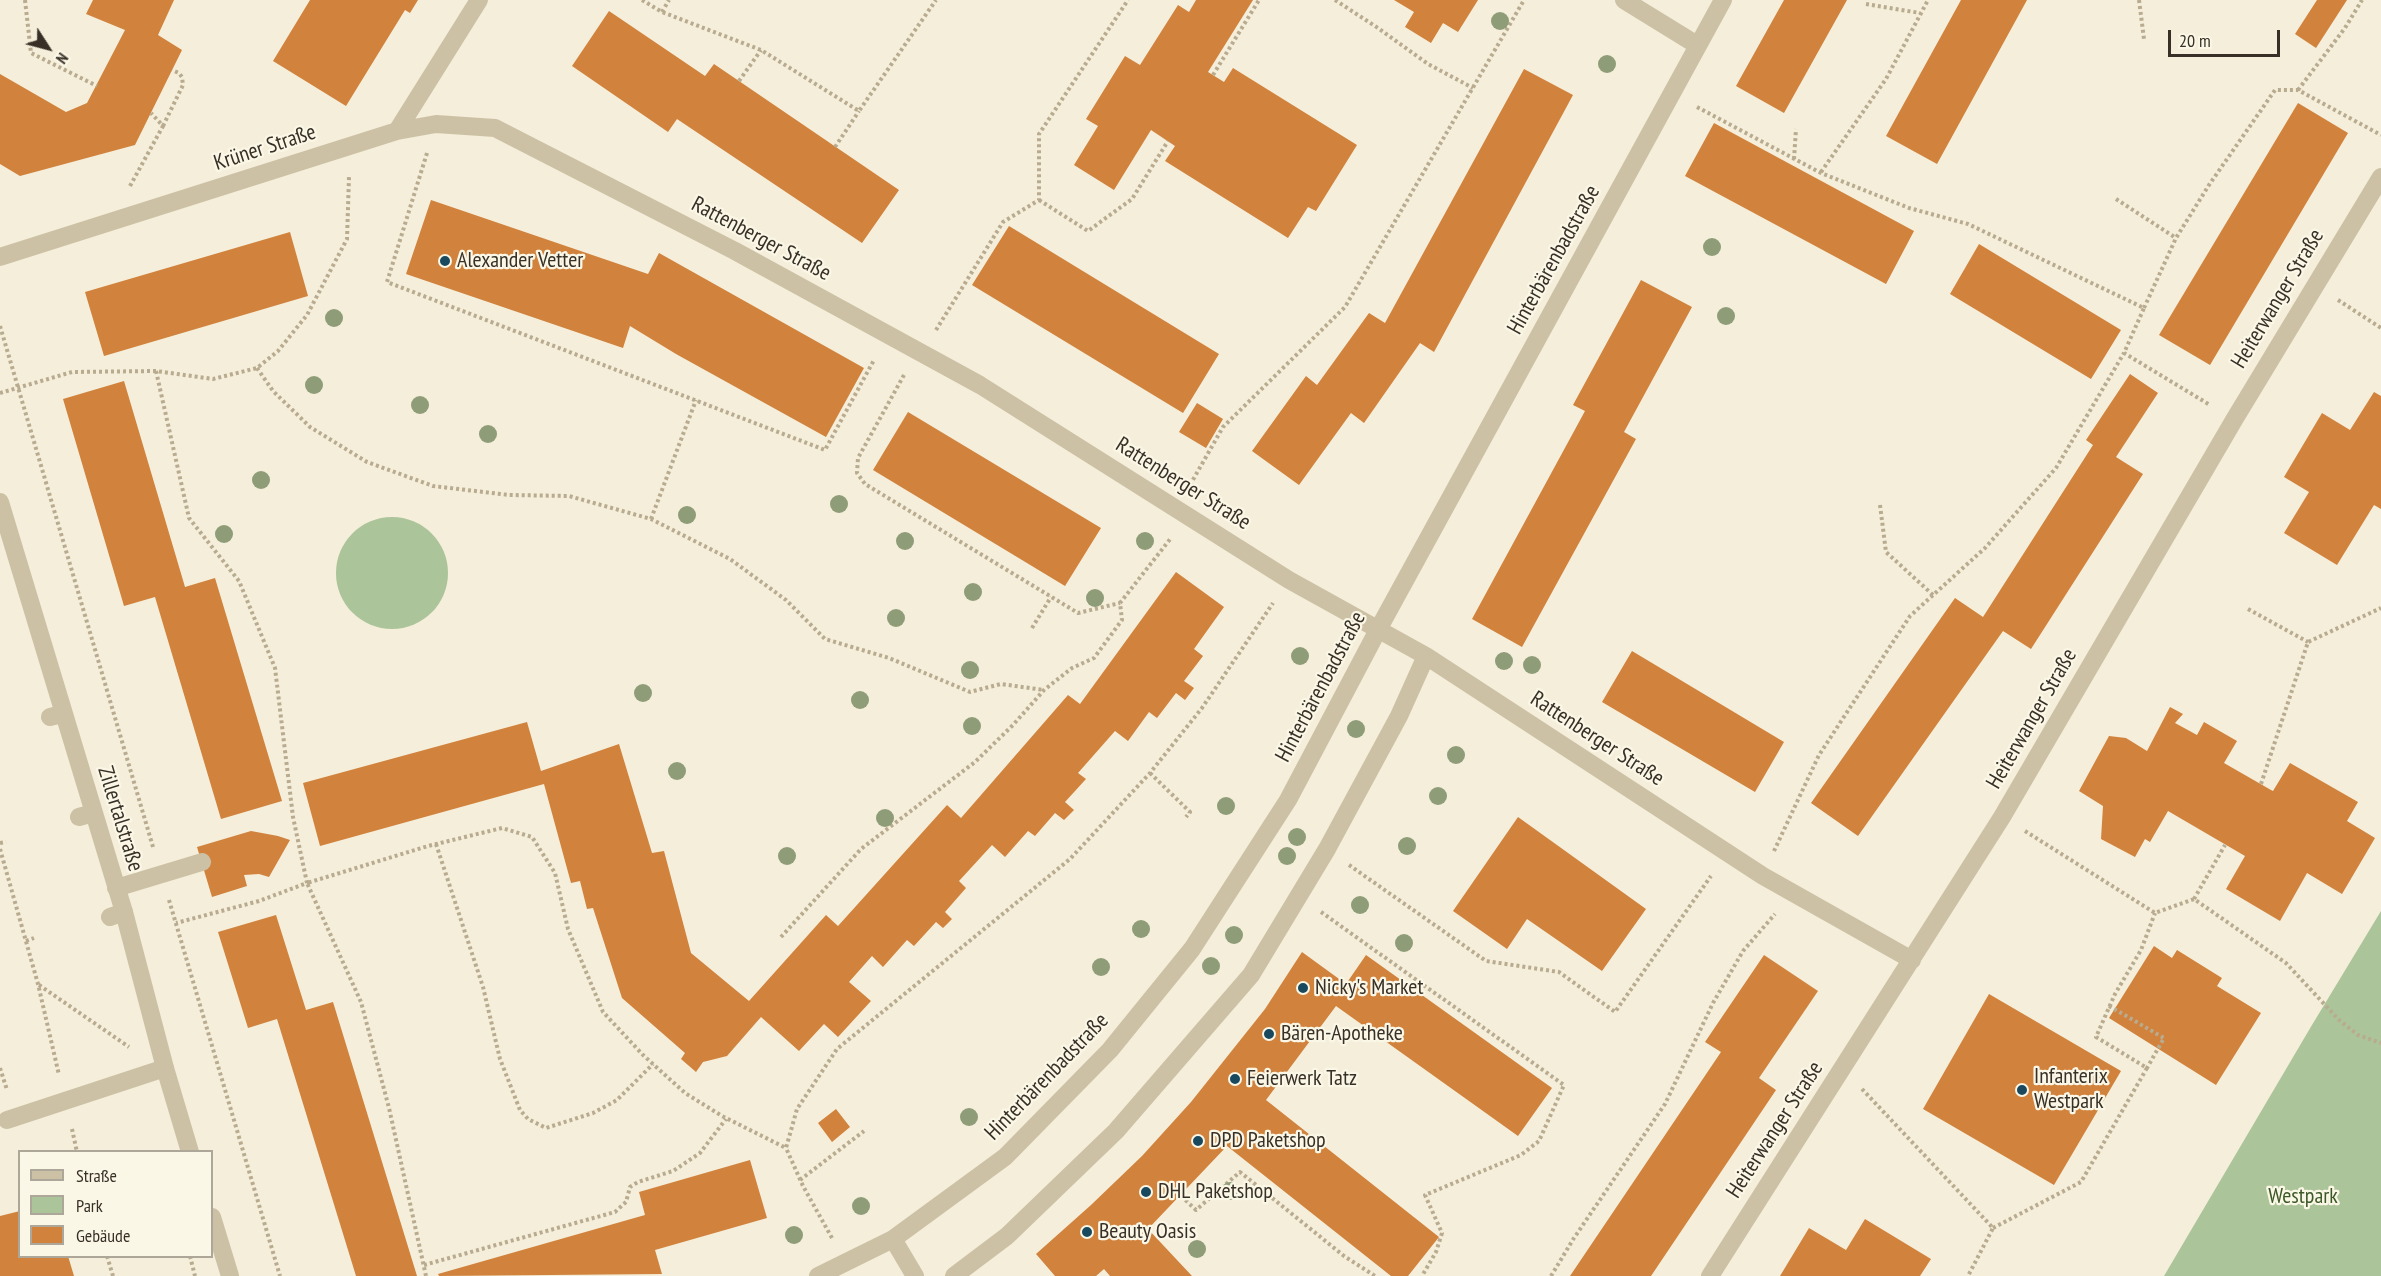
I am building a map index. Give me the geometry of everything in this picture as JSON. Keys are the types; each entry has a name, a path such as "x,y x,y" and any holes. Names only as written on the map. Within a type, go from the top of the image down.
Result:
{"street":[{"path":"398,130 479,0"},
{"path":"1624,0 1698,45"},
{"name":"Hinterbärenbadstraße","path":"818,1276 892,1239 1005,1158 1110,1050 1192,949 1288,800 1379,628 1723,0"},
{"name":"Rattenberger Straße","path":"398,130 436,124 495,128 735,251 918,351 980,385 1289,580 1426,656 1763,876 1912,960"},
{"name":"Krüner Straße","path":"0,256 398,130"},
{"name":"Heiterwanger Straße","path":"1710,1276 2002,817 2234,420 2381,177"},
{"name":"Zillertalstraße","path":"0,502 56,715 86,815 116,888 117,914 189,1150"},
{"path":"954,1276 1007,1236 1116,1131 1251,975 1327,849 1399,716 1426,656"},
{"path":"116,888 201,862"},
{"path":"7,1120 165,1068"},
{"path":"213,1221 230,1276"},
{"path":"892,1239 915,1276"}],"path":[{"path":"25,0 31,53 97,86"},
{"path":"642,0 662,12 760,50 859,111"},
{"path":"662,12 669,0"},
{"path":"835,147 936,0"},
{"path":"1038,200 1039,134 1128,0"},
{"path":"1213,75 1259,0"},
{"path":"1335,0 1428,64 1473,88"},
{"path":"1038,200 1003,222 942,322 918,351 858,458 857,473 865,484 1078,614 1120,603 1183,512 1223,427 1345,307 1524,0"},
{"path":"1821,172 1886,79 1928,0"},
{"path":"2139,0 2144,39"},
{"path":"2298,90 2345,28 2362,0"},
{"path":"1866,4 1920,13"},
{"path":"739,81 760,50"},
{"path":"110,221 183,85 182,77 172,70"},
{"path":"1763,876 1819,754 1910,616 1985,548 2056,468 2124,353 2176,238 2209,185 2275,90 2298,90 2381,135"},
{"path":"1672,93 1821,172 1909,208 1968,224 2144,308"},
{"path":"151,113 163,126"},
{"path":"436,124 387,282 825,450 888,335"},
{"path":"1794,159 1796,129"},
{"path":"1038,200 1088,231 1132,199 1168,141"},
{"path":"0,393 72,372 156,371 213,380 257,368 278,351 307,315 347,239 350,146"},
{"path":"2116,199 2176,238"},
{"path":"2314,285 2381,328"},
{"path":"0,326 280,1276"},
{"path":"2124,353 2234,420"},
{"path":"257,368 273,391 309,428 367,462 433,486 509,495 569,496 651,519 730,559 786,600 825,639 890,657 970,692 1001,684 1044,690"},
{"path":"156,371 189,518 239,581 275,668 292,817 307,884 361,1002 389,1108 426,1276"},
{"path":"651,519 696,400"},
{"path":"1880,505 1886,552 1933,595"},
{"path":"786,1148 798,1109 837,1049 1070,859 1150,773 1202,708 1289,580"},
{"path":"1032,628 1051,597"},
{"path":"781,937 861,849 975,762 1013,725 1044,690 1071,668 1094,658 1122,620 1120,603"},
{"path":"2262,784 2308,642 2381,608"},
{"path":"2248,609 2308,642"},
{"path":"1150,773 1190,812 1186,817"},
{"path":"2002,817 2155,913"},
{"path":"176,923 259,901 436,844 502,828 532,837 555,873 568,929 603,1012 653,1064 685,1093 726,1119 786,1148 800,1180 847,1263"},
{"path":"0,843 6,842"},
{"path":"436,844 483,987 500,1059 520,1110 528,1119 546,1128 592,1113 617,1100 639,1081 653,1064"},
{"path":"2147,1068 2096,1037 2109,1006 2141,950 2155,913 2194,899 2225,845"},
{"path":"0,849 38,984 77,1150"},
{"path":"1327,849 1486,961 1559,972 1615,1012 1727,853"},
{"path":"1551,1276 1574,1238 1665,1104 1713,1003 1743,951 1793,893"},
{"path":"1299,896 1564,1085 1539,1141 1521,1155 1425,1195 1442,1233 1437,1252 1422,1276"},
{"path":"2194,899 2286,963 2340,1021 2358,1035 2381,1043"},
{"path":"26,941 34,938"},
{"path":"1968,1276 1993,1228 2081,1182 2164,1038 2109,1006"},
{"path":"1843,1069 1993,1228"},
{"path":"424,1265 615,1212 626,1202 630,1187 638,1182 673,1171 700,1154 726,1119"},
{"path":"800,1180 864,1131"},
{"path":"1180,1196 1196,1210 1240,1172 1344,1256 1375,1276"},
{"path":"107,1258 112,1276"},
{"path":"190,1258 195,1276"}],"green space":[{"path":"392,517 413,521 431,534 444,552 448,573 444,594 431,612 413,625 392,629 371,625 353,612 340,594 336,573 340,552 353,534 371,521"},
{"name":"Westpark","path":"2381,911 2381,1276 2164,1276 2312,1025"}],"building":[{"path":"93,0 174,0 158,35 182,50 135,145 20,176 0,164 0,74 66,112 87,103 125,30 86,14"},
{"path":"310,0 418,0 410,13 405,10 346,106 273,61"},
{"path":"1196,0 1253,0 1208,72 1224,82 1233,68 1357,145 1316,211 1308,207 1288,238 1165,161 1175,146 1151,130 1114,190 1074,165 1098,126 1086,119 1125,56 1140,65 1178,5 1189,12"},
{"path":"1394,0 1478,0 1458,32 1443,23 1431,43 1405,27 1414,12"},
{"path":"1784,0 1847,0 1784,113 1736,86"},
{"path":"1961,0 2027,0 1937,164 1886,136"},
{"path":"2317,0 2347,0 2316,48 2295,34"},
{"path":"609,11 705,76 714,64 899,190 862,243 677,119 668,132 572,66"},
{"path":"1524,69 1573,95 1434,352 1420,343 1364,423 1351,413 1299,485 1252,451 1306,376 1317,385 1369,313 1385,323"},
{"path":"2298,103 2348,133 2210,365 2159,335"},
{"path":"1714,123 1914,231 1886,284 1685,176"},
{"path":"431,200 648,274 659,253 864,368 826,437 630,326 623,348 406,274"},
{"path":"1009,226 1219,354 1183,413 972,285"},
{"path":"290,232 308,296 104,356 85,292"},
{"path":"1979,244 2121,330 2091,379 1950,294"},
{"path":"1641,280 1692,307 1624,432 1636,439 1522,647 1472,619 1585,411 1573,405"},
{"path":"2130,374 2158,393 2116,457 2143,474 2031,649 2003,631 1858,836 1811,803 1955,598 1983,617 2093,445 2086,440"},
{"path":"124,381 185,587 215,578 282,801 221,819 155,597 124,606 63,399"},
{"path":"2374,392 2381,396 2381,509 2374,505 2337,565 2284,533 2309,492 2284,477 2322,413 2350,430"},
{"path":"1197,403 1223,419 1206,448 1179,432"},
{"path":"908,412 1101,528 1065,586 873,470"},
{"path":"1176,572 1224,607 1194,649 1203,656 1184,681 1194,688 1185,700 1176,693 1157,718 1149,712 1128,741 1115,731 1078,773 1086,779 1065,802 1074,810 1064,820 1055,813 1035,836 1028,831 1005,857 992,845 959,881 966,888 945,912 952,919 943,928 936,922 914,946 907,940 883,967 872,956 849,982 871,1001 838,1037 824,1024 799,1051 761,1017 727,1056 703,1062 696,1072 681,1059 685,1053 622,998 593,908 587,909 580,881 571,883 544,784 320,846 303,783 527,722 541,771 619,744 652,853 664,851 691,953 749,1001 826,915 838,926 947,805 961,818 1068,695 1080,704"},
{"path":"1632,651 1784,742 1755,792 1602,702"},
{"path":"2170,707 2183,714 2175,723 2197,735 2204,722 2237,741 2224,763 2271,790 2273,791 2290,763 2358,802 2347,821 2375,838 2342,894 2307,873 2280,921 2226,889 2245,856 2168,811 2150,842 2145,839 2135,857 2101,839 2103,806 2079,791 2109,736 2126,738 2147,751"},
{"path":"1518,817 1646,909 1602,971 1527,919 1507,949 1453,911"},
{"path":"251,831 290,840 269,877 259,874 244,875 247,886 212,897 197,847"},
{"path":"276,915 306,1010 333,1002 417,1276 356,1276 277,1019 248,1028 218,932"},
{"path":"2154,946 2172,958 2177,950 2222,978 2217,986 2261,1013 2216,1085 2109,1018"},
{"path":"1302,952 1346,984 1366,955 1552,1088 1518,1136 1336,1006 1266,1100 1439,1237 1408,1276 1391,1276 1227,1146 1148,1229 1192,1276 1110,1276 1104,1269 1096,1276 1055,1276 1036,1254 1142,1156 1191,1102 1265,1009"},
{"path":"1764,955 1818,991 1759,1078 1776,1090 1651,1276 1570,1276 1721,1052 1705,1042"},
{"name":"Infanterix Westpark","path":"1989,994 2121,1071 2054,1185 1923,1109"},
{"path":"836,1109 850,1127 832,1142 818,1123"},
{"path":"750,1160 767,1218 655,1250 662,1274 439,1276 438,1274 645,1215 639,1192"},
{"path":"18,1212 18,1258 69,1258 74,1276 0,1276 0,1216"},
{"path":"1865,1219 1931,1259 1920,1276 1780,1276 1809,1228 1846,1250"}],"place":[{"name":"Alexander Vetter","path":"445,261"},
{"name":"Nicky's Market","path":"1303,988"},
{"name":"Bären-Apotheke","path":"1269,1034"},
{"name":"Feierwerk Tatz","path":"1235,1079"},
{"name":"Infanterix Westpark","path":"2022,1090"},
{"name":"DPD Paketshop","path":"1198,1141"},
{"name":"DHL Paketshop","path":"1146,1192"},
{"name":"Beauty Oasis","path":"1087,1232"}]}
